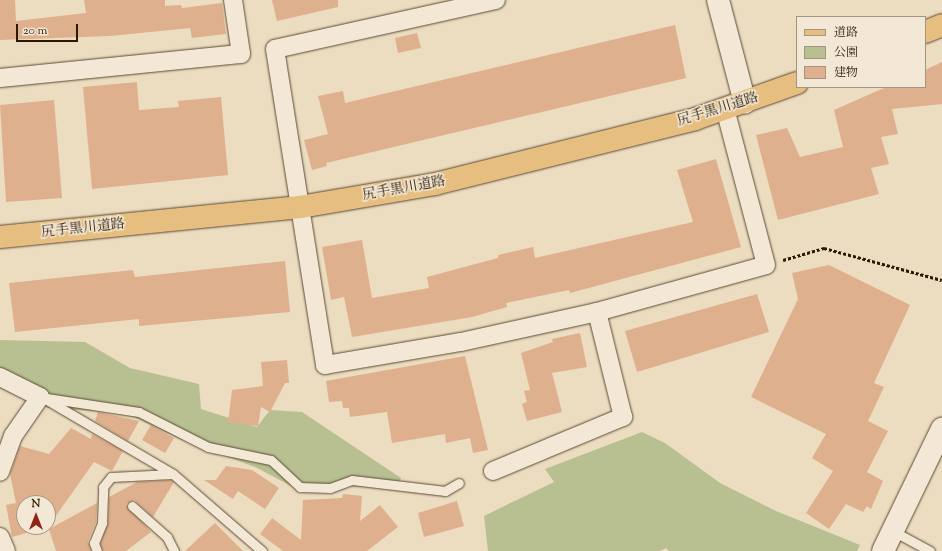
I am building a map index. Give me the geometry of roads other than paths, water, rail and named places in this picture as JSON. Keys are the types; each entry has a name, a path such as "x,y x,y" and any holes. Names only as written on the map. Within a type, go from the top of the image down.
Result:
{"main road":[{"path":"926,32 942,25"},
{"name":"尻手黒川道路","path":"0,237 300,207 512,167 735,106 796,83"}],"street":[{"path":"0,78 242,54 233,0"},
{"path":"496,0 275,49 325,364 461,342 597,312 766,265 735,106 718,0"},
{"path":"493,471 623,417 597,312"},
{"path":"0,377 43,398 13,436 0,472"},
{"path":"883,551 942,429"},
{"path":"0,537 6,551"}],"lane":[{"path":"43,398 173,474 262,551"},
{"path":"43,398 139,412 208,447 271,460 300,487 330,488 352,480 445,491 459,483"},
{"path":"97,551 94,544 102,523 103,487 112,476 173,474"},
{"path":"132,506 167,537 174,551"},
{"path":"892,531 930,551"}]}
